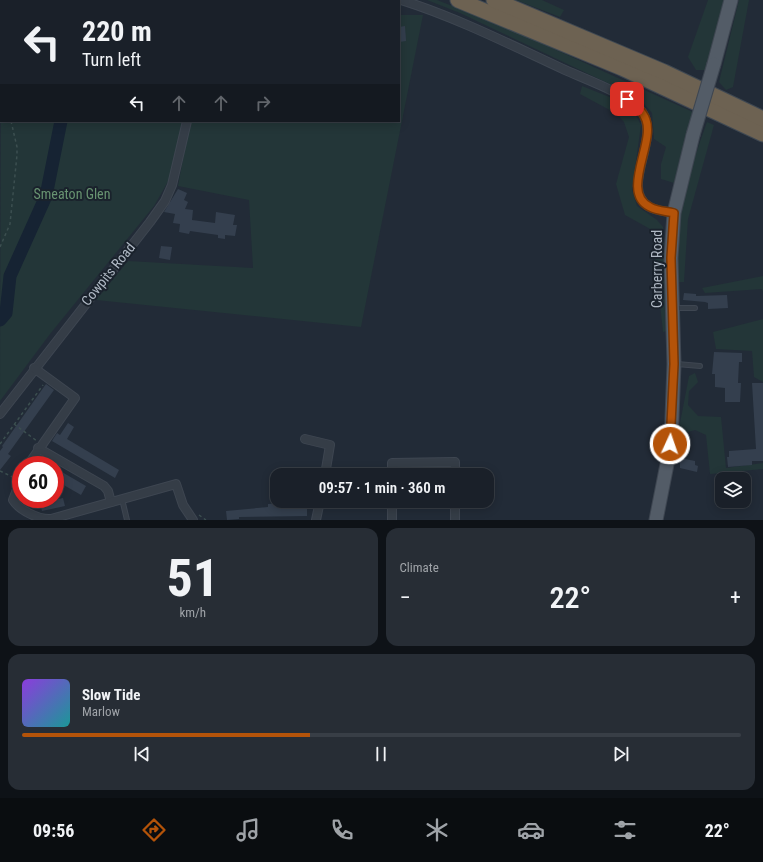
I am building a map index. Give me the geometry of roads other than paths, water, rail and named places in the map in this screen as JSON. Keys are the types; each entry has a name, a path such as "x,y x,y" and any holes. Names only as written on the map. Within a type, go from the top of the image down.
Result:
{"highway":[{"path":"458,0 622,68 763,134"},
{"path":"494,0 664,72 763,119"}],"main road":[{"name":"Carberry Road","path":"656,520 670,444 674,364 671,258 674,213 693,135 731,0"}],"street":[{"path":"401,0 442,13 587,80 635,105 646,120 648,129 638,178 637,189 639,197 649,207 674,213"},
{"name":"Cowpits Road","path":"0,414 34,368 165,201 177,170 187,122"},
{"path":"34,368 75,398 34,456"},
{"path":"305,439 330,445 326,468"},
{"path":"40,446 104,486 108,491 111,502"},
{"path":"392,468 392,463 455,462 455,468"},
{"path":"21,508 42,519 51,519 176,484 182,505 193,520"},
{"path":"316,520 319,508"},
{"path":"392,508 392,520"},
{"path":"455,508 455,520"}],"lane":[{"path":"673,308 695,308"},
{"path":"674,364 700,366"},
{"path":"122,499 128,520"}],"waterway":[{"path":"0,320 6,313 10,276 46,196 61,122"}],"park label":[{"name":"Smeaton Glen","path":"72,194"}]}
